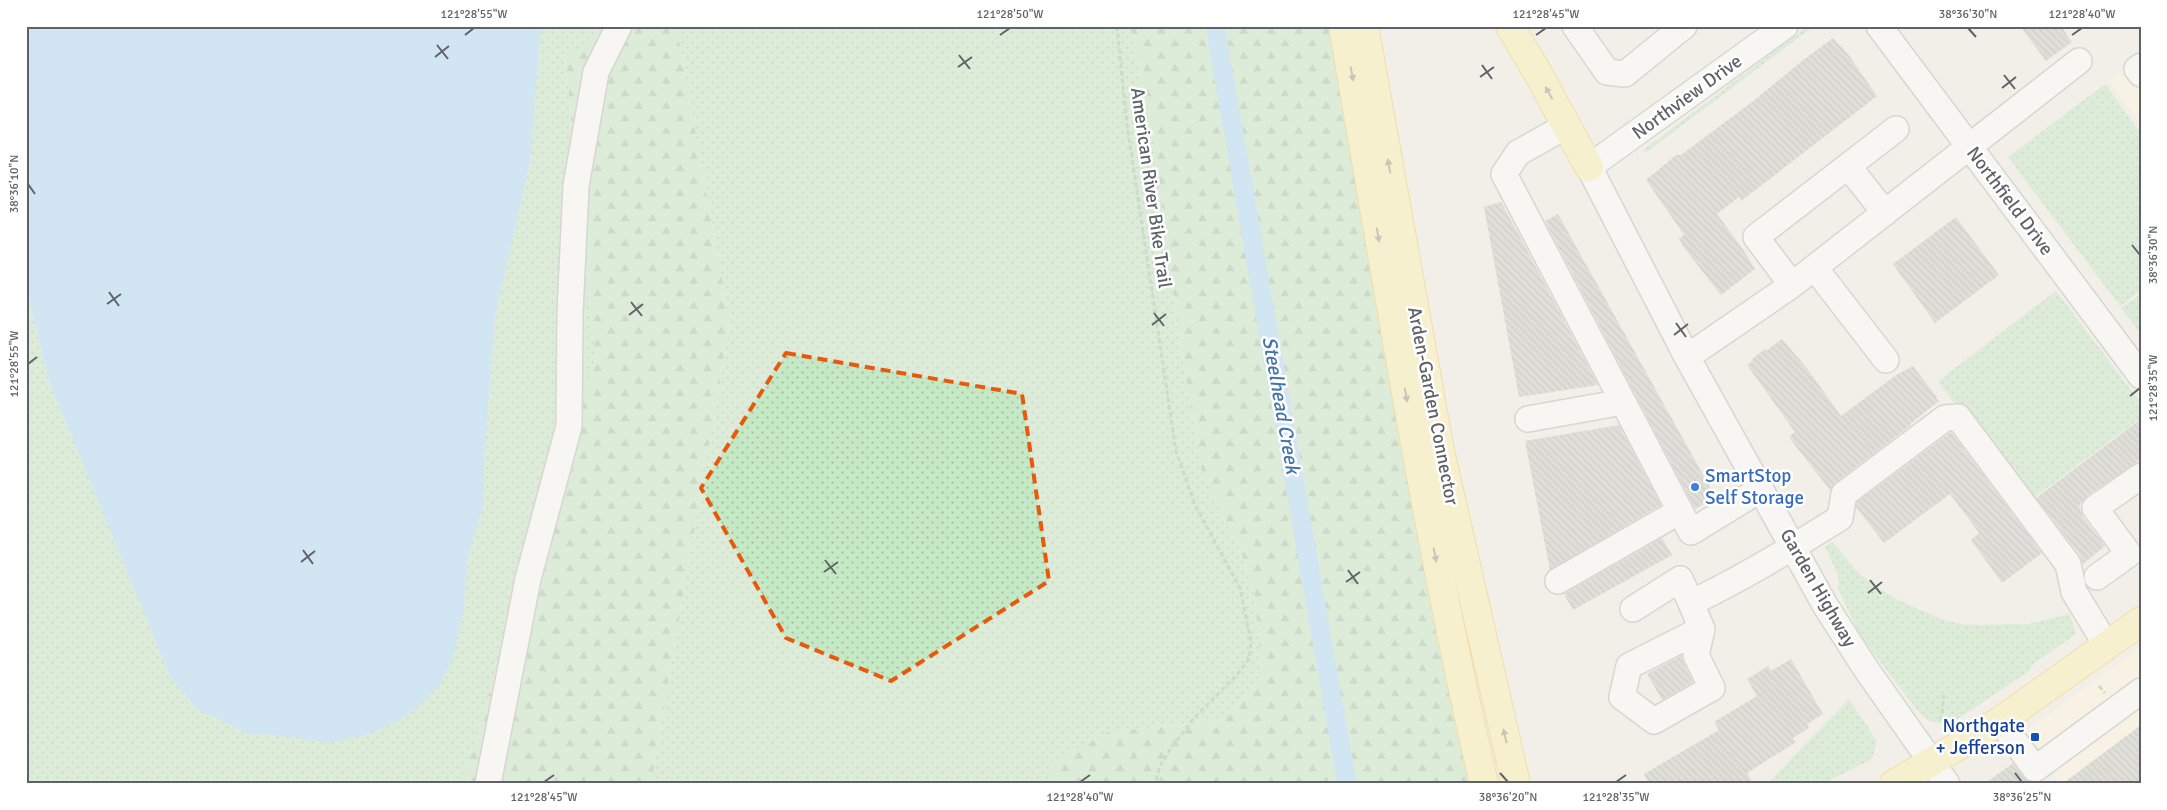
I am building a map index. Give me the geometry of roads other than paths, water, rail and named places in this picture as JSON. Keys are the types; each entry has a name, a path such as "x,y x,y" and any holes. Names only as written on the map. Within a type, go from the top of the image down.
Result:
{"main road":[{"name":"Arden-Garden Connector","path":"1343,26 1432,536 1455,657 1484,784"},
{"name":"Arden-Garden Connector","path":"1364,26 1440,451 1516,784"},
{"path":"1510,26 1589,167"},
{"path":"1894,784 1939,773 2000,721 2141,621"}],"street":[{"path":"488,784 528,578 569,426 570,313 576,186 596,72 619,26"},
{"path":"1575,26 1607,72 1625,74 1684,26"},
{"name":"Northfield Drive","path":"1879,26 2141,376"},
{"name":"Northview Drive","path":"1589,167 1768,31"},
{"path":"1688,358 1815,268 1970,148 1986,132 2079,61"},
{"path":"2141,66 2137,69 2141,74"},
{"path":"1566,126 1518,153 1504,174 1691,532 1761,489"},
{"path":"1792,285 1756,237 1896,129"},
{"path":"1848,166 1885,213"},
{"name":"Garden Highway","path":"1589,167 1688,358 1825,605 1939,773"},
{"path":"1815,268 1886,360"},
{"path":"1528,419 1623,402"},
{"path":"1692,603 1728,585 1840,518 1844,494 1945,418 1958,417 2068,564 2074,592 2107,646"},
{"path":"2097,577 2137,557 2095,508 2141,476"},
{"path":"1558,581 1680,511"},
{"path":"1633,609 1680,579 1702,629"},
{"path":"2000,721 2035,769 2141,691"}],"water":[{"path":"26,26 541,26 530,162 495,317 484,463 484,503 467,560 464,606 454,655 439,686 413,711 388,726 368,734 330,743 275,735 249,734 196,709 169,674 49,381 26,289"}],"waterway":[{"name":"Steelhead Creek","path":"1215,26 1347,784"}],"place":[{"name":"SmartStop Self Storage","path":"1695,487"},
{"name":"Northgate + Jefferson","path":"2035,737"}]}
